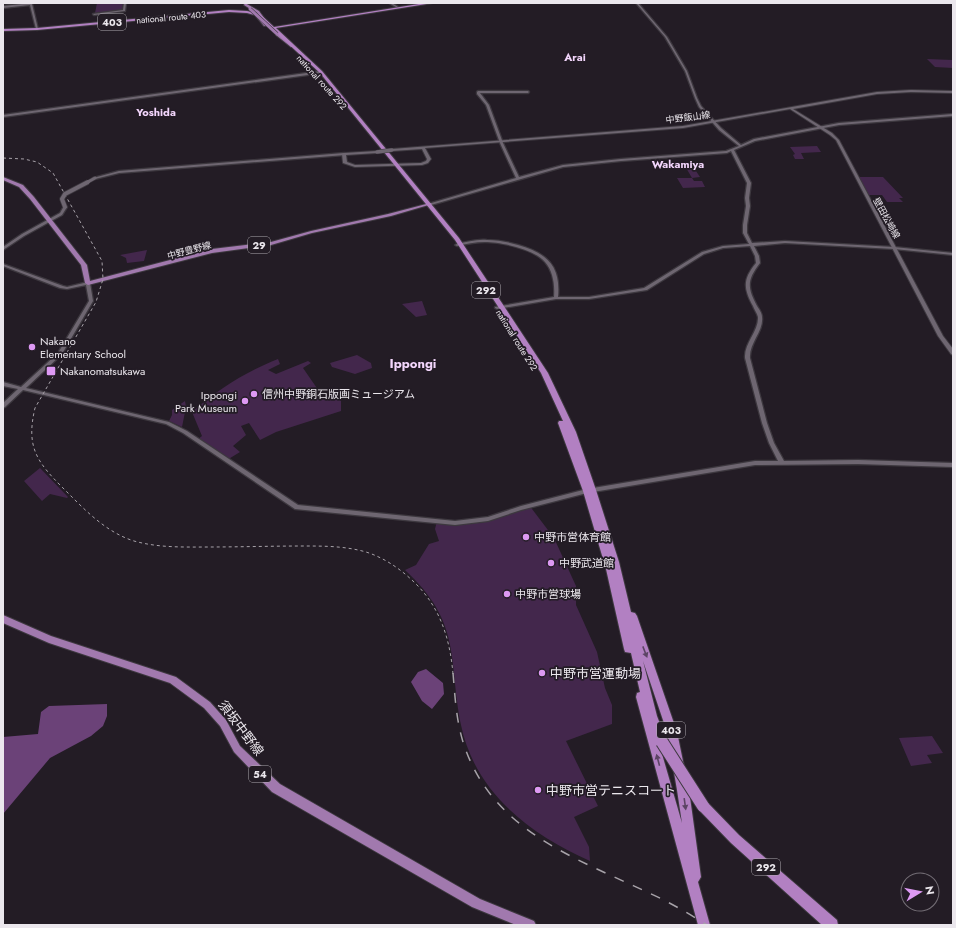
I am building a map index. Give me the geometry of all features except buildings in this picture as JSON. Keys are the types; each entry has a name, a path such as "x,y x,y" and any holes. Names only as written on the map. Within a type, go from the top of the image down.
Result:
{"highway":[{"path":"252,12 266,25 273,28 397,7 431,3"},
{"name":"national route 403","path":"3,30 37,29 220,12 252,12"},
{"path":"266,25 273,28"},
{"name":"national route 292","path":"266,25 294,49"},
{"name":"national route 292","path":"273,28 319,73 428,204 459,245 500,308 538,373 554,404 590,491 612,566 627,625 629,627 643,684 662,742 680,774 703,806 735,839 832,925"},
{"name":"403","path":"612,566 672,732 683,790 698,906"},
{"name":"403","path":"612,566 645,713 704,925"}],"main road":[{"path":"245,4 244,10 260,13 266,25"},
{"path":"245,4 294,49"},
{"name":"中野飯山線","path":"344,154 638,131 713,122 877,93 911,91 953,92"},
{"name":"壁田松崎線","path":"790,108 837,140 941,336 953,353"},
{"path":"344,154 346,163 349,165 395,165 427,162 429,159 424,148"},
{"path":"3,178 25,189 84,265 88,283"},
{"name":"中野豊野線","path":"88,283 212,251 271,243 311,232 389,215 428,204"},
{"name":"須坂中野線","path":"3,619 49,639 174,680 207,705 223,723 237,749 276,788 476,903 530,925"}],"street":[{"path":"94,14 124,11 125,3"},
{"path":"390,3 397,7"},
{"path":"636,3 666,36 686,71 696,98 713,122 741,146"},
{"path":"3,7 31,4 37,29"},
{"path":"3,116 319,73"},
{"path":"518,178 487,105 479,96 478,92 528,92"},
{"path":"428,204 558,167 733,151 754,140 846,123 953,115"},
{"path":"733,151 749,183 745,233 752,245 758,263 751,271 747,285 748,294 760,315 759,327 747,354 762,417 772,446 782,462"},
{"path":"3,249 60,214 65,207 62,199 65,194 76,186 95,178 119,172 344,154"},
{"path":"459,245 491,241 518,247 540,255 548,261 558,286 556,298"},
{"path":"500,308 556,298 589,298 646,289 654,286 703,253 723,247 785,242 894,248 953,254"},
{"path":"3,266 62,287 67,288 88,283 91,301 58,356 3,406"},
{"path":"3,384 167,423 185,432 297,506 455,523 488,519 520,508 590,491 732,465 782,462 953,465"}],"shaded area":[{"path":"97,3 123,3 122,11 95,13"},
{"path":"927,59 953,60 953,68 935,67"},
{"path":"817,146 821,152 801,153 804,159 795,159 793,155 795,154 790,147"},
{"path":"692,165 700,177 692,178 685,166"},
{"path":"858,177 883,177 903,198 899,198 903,202 887,202 882,195 868,195"},
{"path":"677,178 692,178 694,181 702,181 705,187 683,188"},
{"path":"147,250 144,261 127,263 126,258 120,255"},
{"path":"422,301 427,315 416,317 402,304"},
{"path":"357,355 371,363 372,368 355,374 332,367 330,363"},
{"path":"278,359 280,364 268,370 276,374 308,361 311,363 303,368 321,394 336,390 341,401 341,411 276,432 260,440 249,423 241,426 246,435 233,446 240,452 227,460 197,440 202,436 192,412 233,382"},
{"path":"185,401 186,407 182,427 169,421 172,415 172,410"},
{"path":"40,468 68,497 67,498 50,494 42,501 24,481"},
{"path":"529,505 554,538 576,586 576,605 597,652 605,688 612,705 612,724 566,741 598,806 574,817 589,847 590,861 546,838 527,824 508,808 492,791 479,771 468,749 461,725 450,642 444,624 436,607 423,589 405,570 416,565 429,544 439,541 435,529 437,521 473,521"},
{"path":"426,669 443,683 444,694 432,709 422,701 411,682 418,672"},
{"path":"107,704 107,716 103,726 91,736 50,758 3,814 3,737 38,734 41,712 49,706"},
{"path":"932,736 943,753 927,755 932,763 911,766 899,738"}],"railway":[{"path":"3,158 24,159 37,162 53,173 102,261 103,279 96,302 35,408 32,433 35,452 53,478 95,518 113,532 134,541 153,545 181,547 334,547 358,550 380,558 399,569 411,579 432,604 438,614 447,637 453,674"},
{"path":"453,673 457,716 463,742 476,772 493,798 514,819 538,837 564,853 664,900 707,925"}],"place":[{"name":"Nakano Elementary School","path":"32,347"},
{"name":"Nakanomatsukawa","path":"51,371"},
{"name":"信州中野銅石版画ミュージアム","path":"254,394"},
{"name":"Ippongi Park Museum","path":"245,401"},
{"name":"中野市営体育館","path":"526,537"},
{"name":"中野武道館","path":"551,563"},
{"name":"中野市営球場","path":"507,594"},
{"name":"中野市営運動場","path":"542,673"},
{"name":"中野市営テニスコート","path":"538,790"}],"district":[{"name":"Arai","path":"575,57"},
{"name":"Yoshida","path":"156,112"},
{"name":"Wakamiya","path":"678,164"},
{"name":"Ippongi","path":"413,363"}]}
